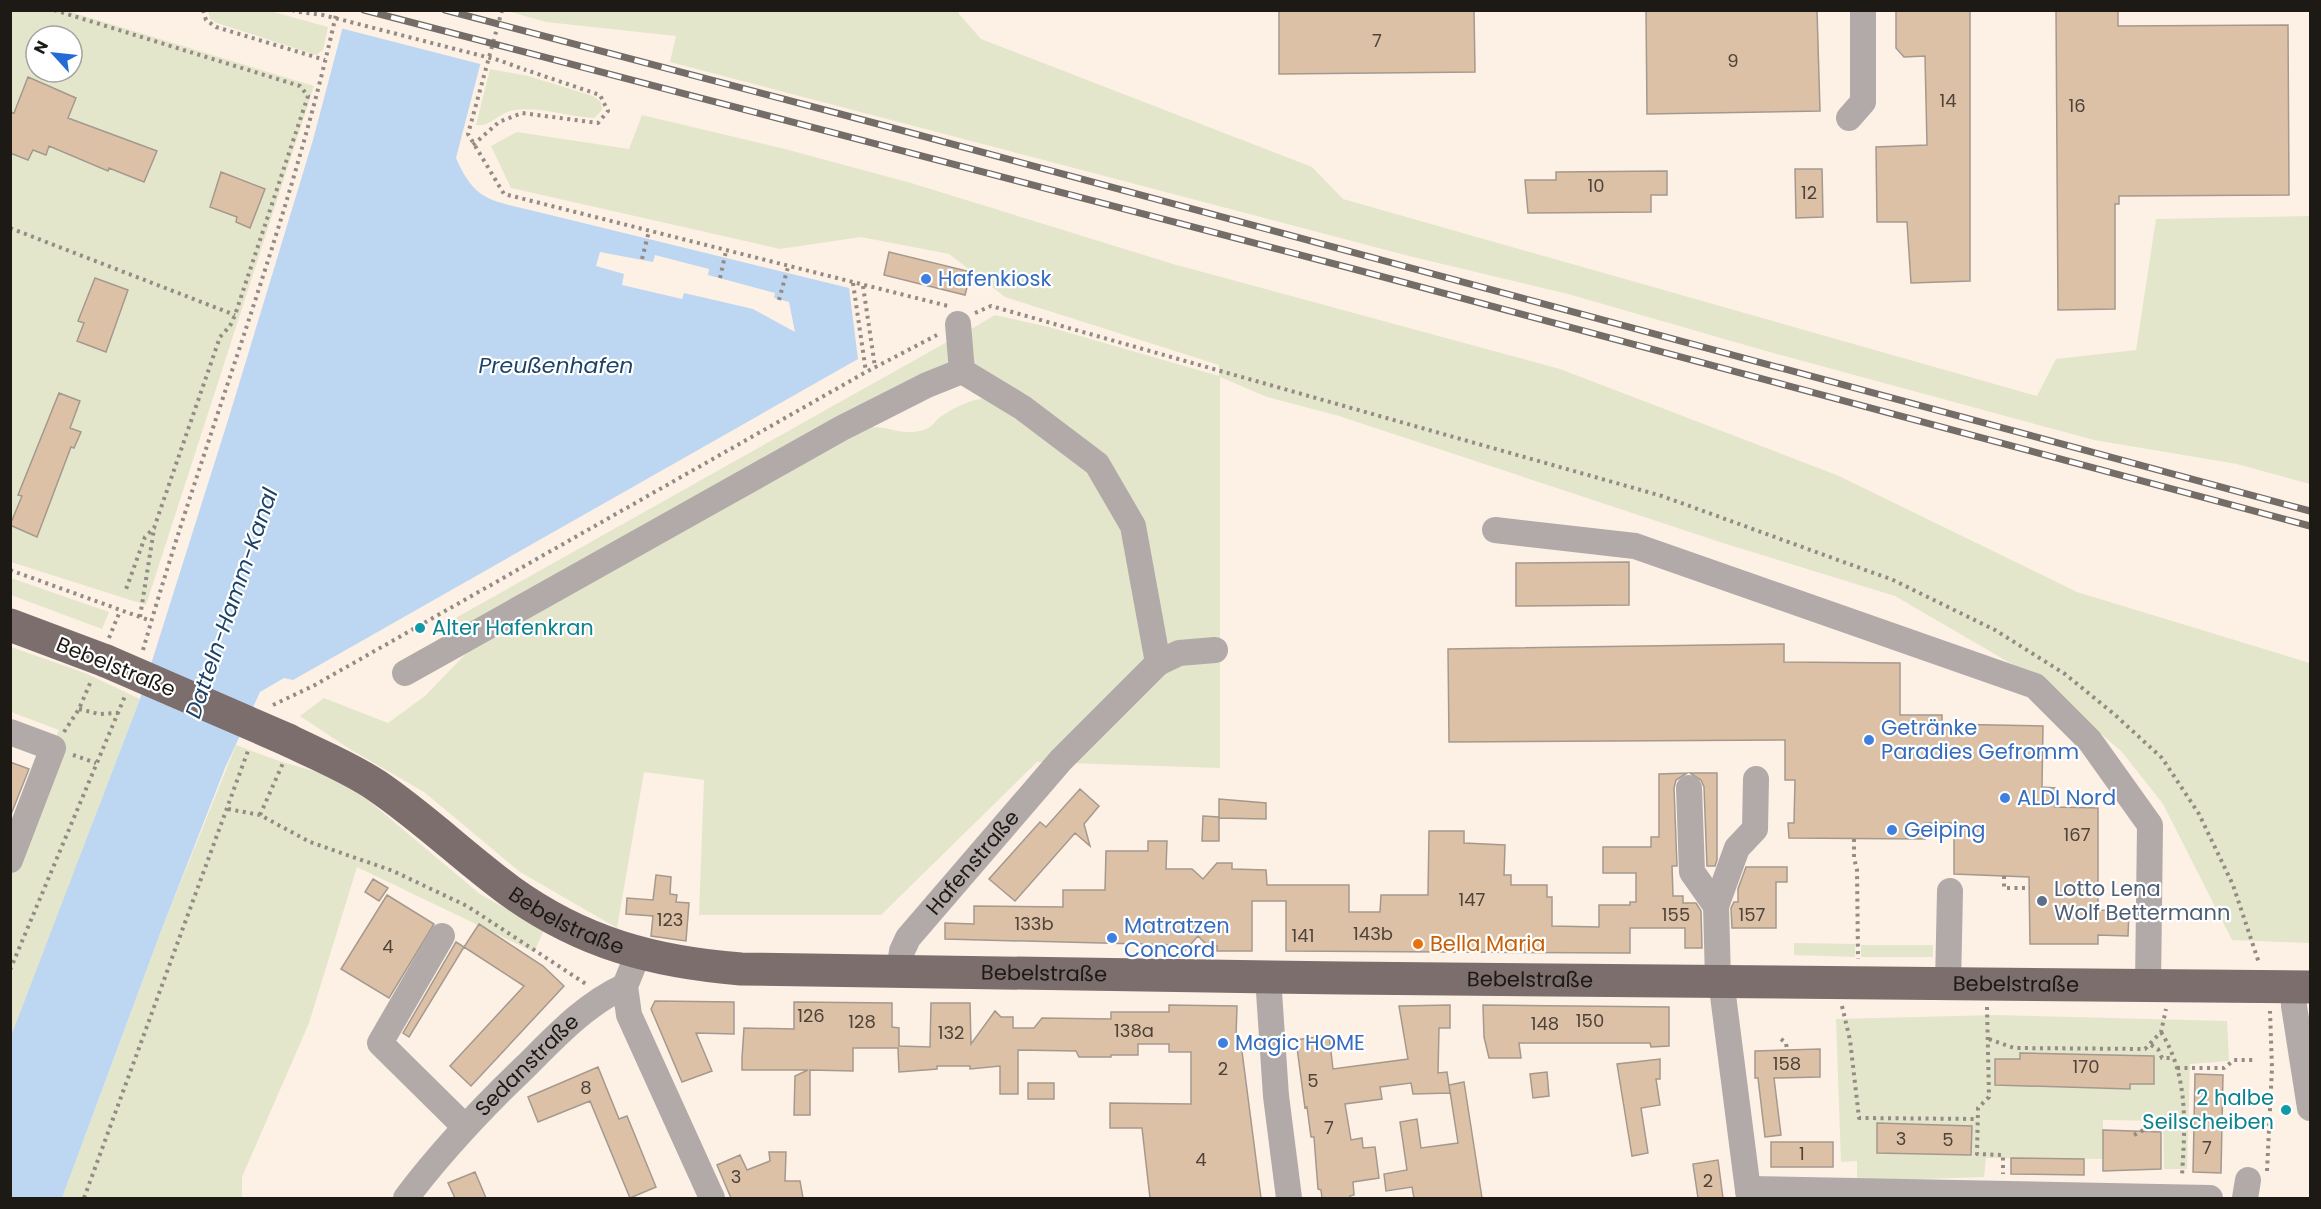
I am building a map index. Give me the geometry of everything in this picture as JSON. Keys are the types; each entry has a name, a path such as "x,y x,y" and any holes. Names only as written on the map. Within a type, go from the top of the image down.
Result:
{"main road":[{"name":"Bebelstraße","path":"10,625 106,661 345,766 376,785 511,891 544,912 583,932 638,954 697,965 741,969 899,972 1948,984 2157,996 2260,986 2302,987"}],"street":[{"path":"1849,118 1863,102 1863,10"},
{"path":"962,314 962,371"},
{"path":"962,371 1023,408 1097,464 1133,526 1158,663 1179,653 1215,650"},
{"path":"405,673 842,428 927,385 962,371"},
{"path":"1495,530 1635,546 1813,606 2035,686 2090,741 2150,825 2157,996"},
{"name":"Hafenstraße","path":"899,972 902,951 908,938 1060,760 1158,663"},
{"path":"10,732 53,748 10,860"},
{"path":"1756,779 1755,829 1737,848 1716,906 1720,980 1748,1194 2002,1192 2210,1198"},
{"path":"1689,788 1692,872 1716,906"},
{"path":"1948,984 1950,891"},
{"path":"442,936 380,1043 464,1126"},
{"path":"638,954 616,990 712,1198"},
{"path":"1268,977 1276,1096 1289,1198"},
{"path":"2302,987 2294,1006 2310,1108"},
{"name":"Sedanstraße","path":"406,1198 437,1156 464,1126 591,1004 616,990"}],"path":[{"path":"54,10 300,86 308,96 235,315 231,326 220,337 154,528 140,617"},
{"path":"203,10 206,20 216,27 325,60"},
{"path":"292,10 323,15 498,60 600,94 608,111 605,118 598,123 522,113 499,122 473,145"},
{"path":"141,655 282,218 337,10"},
{"path":"502,10 468,134 504,194 853,283 962,314"},
{"path":"10,228 235,315"},
{"path":"642,259 649,231"},
{"path":"720,278 726,251"},
{"path":"779,300 788,267"},
{"path":"853,283 866,372"},
{"path":"863,286 875,367"},
{"path":"271,706 313,686 875,367 962,314 991,306"},
{"path":"125,592 145,537 154,528"},
{"path":"10,570 151,621"},
{"path":"10,970 125,696"},
{"path":"79,709 99,714 118,713"},
{"path":"260,815 290,741"},
{"path":"84,1198 250,744"},
{"path":"228,809 260,815 310,842 393,872 467,906 576,979 616,990"},
{"path":"1854,838 1854,858 1857,870 1858,963"},
{"path":"2004,876 2004,888 2030,888"},
{"path":"2253,1184 2272,1111 2271,1012 2261,1003 2260,986"},
{"path":"2157,996 2161,1032 2174,1058 2183,1089 2184,1124 2180,1198"},
{"path":"1842,1004 1850,1040 1858,1118 1978,1119"},
{"path":"1987,1005 1989,1097 1978,1108 1977,1154 2003,1155 2002,1192"},
{"path":"1988,1038 2014,1048 2145,1049 2161,1032"},
{"path":"1781,1039 1786,1043 1787,1050"},
{"path":"2151,1045 2158,1049 2162,1058 2174,1058"},
{"path":"2177,1068 2224,1068 2234,1060 2253,1060"},
{"path":"2134,1135 2157,1123 2184,1124"}],"green space":[{"path":"11,11 68,11 314,86 146,605 11,562"},
{"path":"208,11 270,11 328,27 323,50 316,55 217,23 210,19"},
{"path":"507,11 959,11 959,14 981,39 1312,167 1343,199 2037,396 2056,359 2136,350 2156,219 2310,216 2310,484 2237,464 2094,440 1773,353 1568,294 1409,256 670,62 676,36 546,22"},
{"path":"490,69 528,76 593,96 601,102 602,110 594,118 531,109 510,111 489,123 476,125"},
{"path":"642,115 785,149 911,183 1173,264 1560,369 1839,476 2077,592 2310,663 2310,943 2232,940 2163,804 2122,752 2041,681 1895,596 1726,544 1339,416 1267,397 1220,377 1220,768 1037,762 881,915 699,915 704,780 644,772 617,928 520,872 424,792 348,748 300,716 324,698 388,723 425,696 479,640 871,427 904,432 918,431 928,428 940,417 965,403 992,398 972,368 966,332 995,315 1049,327 1219,376 1219,365 1005,297 949,254 861,237 780,249 511,188 491,146 517,132 629,149"},
{"path":"954,338 955,359 920,381 452,642 436,629"},
{"path":"11,578 109,612 102,629 11,595"},
{"path":"11,647 85,673 140,699 11,1039 10,863 59,730 11,712"},
{"path":"236,745 276,760 344,780 480,894 544,930 534,952 357,867 309,1023 242,1177 242,1198 62,1198 161,931"},
{"path":"1794,943 1855,944 1855,957 1794,955"},
{"path":"1861,945 1933,945 1933,957 1861,957"},
{"path":"1996,1015 2227,1021 2229,1061 2190,1064 2187,1169 2164,1169 2163,1121 2103,1120 2103,1159 1986,1158 1984,1177 1857,1181 1857,1161 1841,1162 1836,1019"}],"water":[{"path":"347,11 494,11 456,158 470,183 478,191 486,197 506,204 849,288 858,359 293,680 284,678 260,692 225,768 161,931 62,1198 11,1198 10,1039 140,699 313,140"}],"pier":[{"path":"344,10 490,10 496,12 484,65 340,28"},
{"path":"600,252 653,262 655,255 709,269 708,275 775,293 774,298 789,302 795,332 753,309 684,293 682,299 622,285 624,274 596,266"}],"building":[{"path":"1279,10 1474,10 1475,72 1279,74"},
{"path":"1646,10 1817,10 1820,111 1647,114"},
{"path":"1896,10 1970,10 1970,281 1911,283 1907,222 1877,222 1876,147 1927,145 1925,56 1904,57 1896,48"},
{"path":"2056,10 2118,10 2118,26 2288,25 2289,195 2119,196 2119,204 2115,204 2115,309 2058,310"},
{"path":"25,84 44,84 76,98 68,118 157,151 144,182 109,168 108,171 49,146 46,155 33,150 28,160 10,153 10,112 14,113"},
{"path":"1795,169 1822,169 1823,217 1796,218"},
{"path":"1667,171 1667,195 1651,195 1651,212 1528,213 1525,180 1556,180 1556,172"},
{"path":"221,172 265,189 250,228 236,222 237,217 210,207"},
{"path":"889,252 971,272 965,295 884,275"},
{"path":"95,278 128,290 106,352 77,341 84,323 78,321"},
{"path":"59,393 80,401 70,428 81,432 74,448 71,447 37,537 10,525 22,496 18,495"},
{"path":"1629,562 1629,605 1516,606 1516,563"},
{"path":"1784,644 1784,662 1900,663 1900,715 1942,715 1942,724 2043,726 2042,787 2055,788 2055,807 2098,808 2098,910 2129,911 2128,936 2098,935 2098,944 2030,944 2029,877 1954,874 1954,823 1925,823 1925,839 1789,838 1788,823 1794,823 1795,780 1785,780 1785,740 1449,742 1448,649"},
{"path":"10,762 29,769 10,817"},
{"path":"1687,773 1676,780 1674,788 1677,866 1672,866 1673,896 1683,896 1683,903 1696,903 1701,911 1702,948 1685,948 1685,928 1630,928 1630,953 1286,951 1286,901 1252,901 1252,951 1217,951 1217,946 1208,946 1198,936 1179,957 1178,945 945,939 945,923 974,924 974,906 1063,907 1063,890 1105,890 1106,851 1148,851 1148,841 1167,841 1166,869 1192,869 1203,879 1217,863 1232,863 1232,869 1266,870 1267,885 1349,885 1349,912 1380,912 1381,895 1428,895 1429,831 1464,831 1464,843 1505,845 1504,875 1511,875 1511,885 1547,885 1547,897 1552,897 1552,926 1599,927 1599,905 1630,905 1630,902 1636,902 1636,873 1603,873 1603,847 1651,847 1651,837 1659,837 1659,774"},
{"path":"1690,773 1717,773 1717,860 1715,866 1707,866 1704,787 1701,780"},
{"path":"1080,789 1099,806 1084,824 1090,846 1075,833 1015,901 989,879 1040,822 1046,827"},
{"path":"1219,799 1266,803 1266,819 1219,818"},
{"path":"1203,816 1219,817 1219,841 1202,841"},
{"path":"1746,867 1787,867 1787,882 1776,882 1776,928 1732,928 1731,908 1734,902 1738,902 1738,889"},
{"path":"656,875 671,877 670,894 677,895 676,902 689,903 686,941 651,936 653,916 626,914 627,898 653,900"},
{"path":"373,879 388,888 379,901 365,892"},
{"path":"387,895 434,924 389,998 341,969"},
{"path":"479,924 543,966 564,986 471,1086 450,1066 524,986 464,947"},
{"path":"456,942 464,947 409,1037 403,1033"},
{"path":"655,1001 734,1002 734,1034 696,1033 712,1071 682,1082 651,1009"},
{"path":"794,1002 892,1003 892,1027 899,1028 899,1046 930,1047 931,1003 970,1003 971,1044 995,1011 1001,1017 1013,1017 1013,1028 1034,1028 1042,1018 1111,1019 1111,1012 1169,1012 1169,1005 1237,1006 1236,1036 1240,1036 1261,1198 1150,1198 1142,1128 1110,1128 1110,1103 1191,1104 1191,1052 1169,1052 1169,1044 1138,1044 1138,1055 1111,1055 1111,1057 1079,1057 1076,1051 1018,1050 1018,1094 1000,1094 1000,1066 970,1069 970,1066 937,1066 937,1069 899,1072 898,1048 853,1048 853,1071 810,1070 810,1115 794,1115 795,1076 808,1070 742,1070 742,1058 744,1028 794,1029"},
{"path":"1450,1005 1450,1028 1439,1028 1438,1073 1447,1072 1450,1093 1413,1094 1411,1083 1380,1087 1382,1099 1345,1104 1351,1140 1362,1138 1363,1148 1375,1147 1379,1178 1353,1182 1354,1195 1350,1198 1322,1198 1321,1190 1318,1189 1314,1137 1311,1137 1307,1107 1305,1108 1296,1040 1329,1035 1333,1069 1408,1059 1399,1006"},
{"path":"1483,1005 1669,1007 1669,1046 1651,1047 1650,1043 1519,1043 1521,1058 1489,1058 1484,1037"},
{"path":"1820,1049 1820,1077 1774,1078 1781,1135 1765,1137 1758,1078 1755,1078 1755,1051"},
{"path":"2020,1053 2154,1056 2154,1084 2130,1084 2130,1089 1995,1085 1995,1059 2020,1059"},
{"path":"1660,1059 1660,1079 1656,1079 1660,1105 1641,1108 1648,1153 1632,1156 1617,1064"},
{"path":"598,1067 619,1119 627,1116 656,1187 630,1198 590,1101 538,1122 528,1097"},
{"path":"1547,1072 1549,1096 1533,1098 1530,1074"},
{"path":"2195,1074 2223,1075 2221,1173 2193,1172"},
{"path":"1464,1082 1482,1198 1414,1198 1412,1187 1386,1191 1384,1174 1407,1170 1400,1122 1417,1119 1421,1148 1458,1143 1449,1085"},
{"path":"1028,1083 1054,1083 1054,1099 1028,1099"},
{"path":"1877,1123 1972,1126 1971,1155 1877,1153"},
{"path":"2103,1130 2161,1132 2161,1169 2103,1171"},
{"path":"1771,1142 1833,1142 1833,1167 1771,1167"},
{"path":"769,1152 786,1152 785,1181 800,1181 803,1198 731,1198 717,1165 740,1155 747,1170 770,1161"},
{"path":"2011,1158 2084,1159 2084,1175 2011,1174"},
{"path":"1718,1160 1723,1198 1698,1198 1693,1164"},
{"path":"475,1172 486,1198 455,1198 448,1183"}],"railway":[{"path":"364,10 1350,268 2310,526"},
{"path":"445,10 878,124 2310,511"}],"place":[{"name":"Hafenkiosk","path":"926,279"},
{"name":"Alter Hafenkran","path":"420,628"},
{"name":"Getränke Paradies Gefromm","path":"1869,740"},
{"name":"ALDI Nord","path":"2005,798"},
{"name":"Geiping","path":"1892,830"},
{"name":"Lotto Lena Wolf Bettermann","path":"2042,901"},
{"name":"Matratzen Concord","path":"1112,938"},
{"name":"Bella Maria","path":"1418,944"},
{"name":"Magic HOME","path":"1223,1043"},
{"name":"2 halbe Seilscheiben","path":"2286,1110"}],"water label":[{"name":"Preußenhafen","path":"556,365"},
{"name":"Datteln-Hamm-Kanal","path":"231,603"}]}
